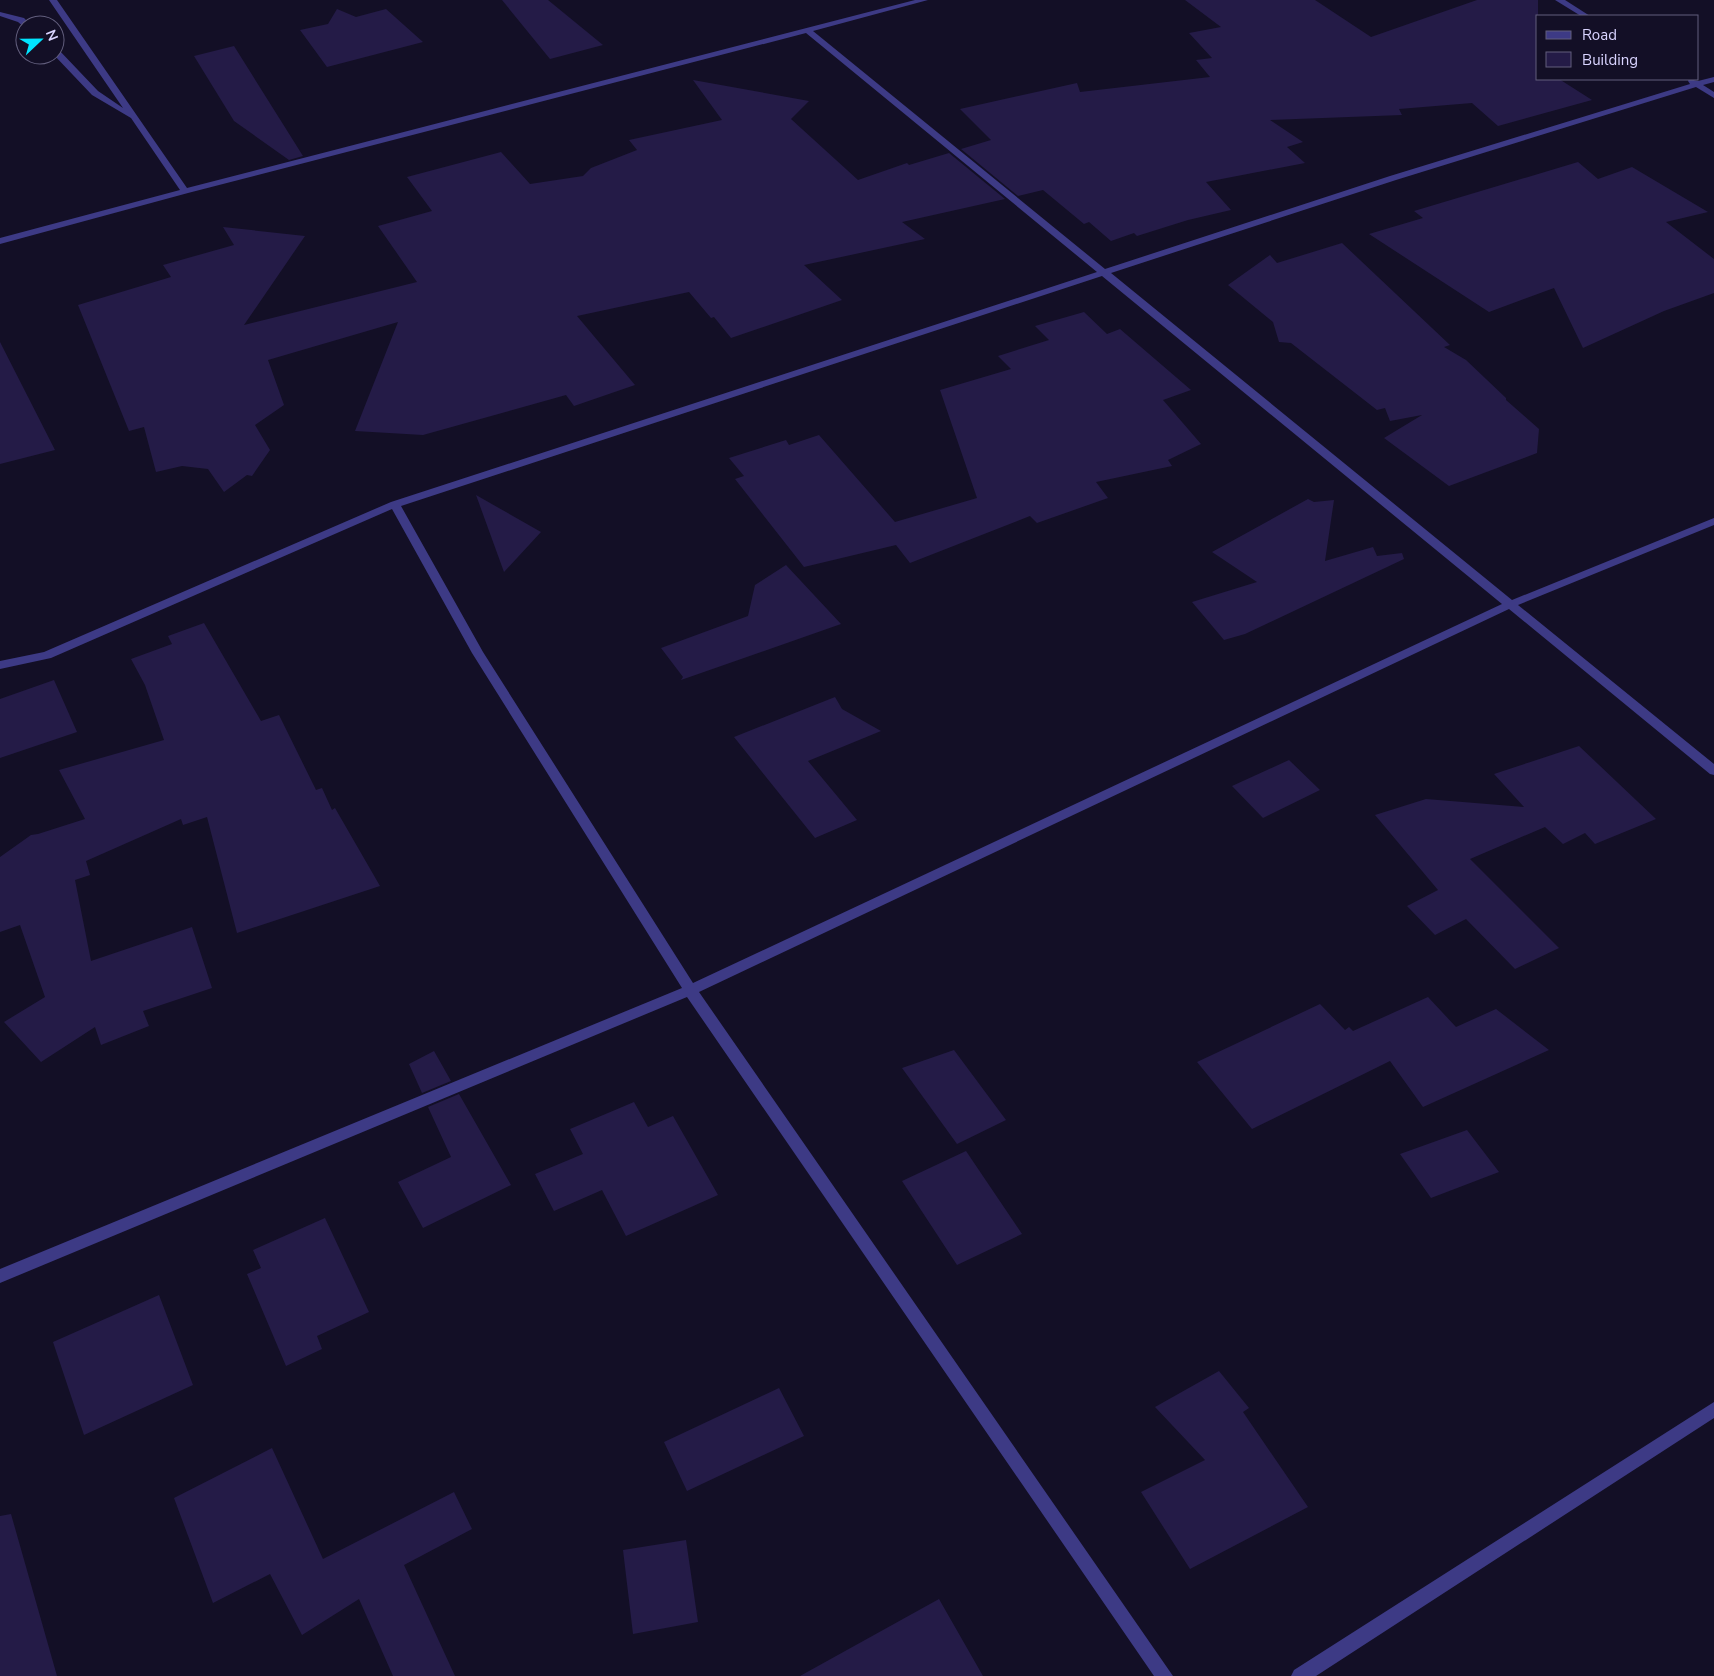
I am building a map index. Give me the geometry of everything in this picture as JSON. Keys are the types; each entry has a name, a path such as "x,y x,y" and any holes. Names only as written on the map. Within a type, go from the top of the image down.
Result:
{"street":[{"path":"53,0 185,191"},
{"path":"0,241 806,29 924,0"},
{"path":"1559,0 1584,15"},
{"path":"0,14 15,18"},
{"path":"806,29 1714,771"},
{"path":"65,62 95,93 136,120"},
{"path":"0,665 47,655 395,504 1393,178 1714,79"},
{"path":"1690,80 1714,96"},
{"path":"395,504 478,653 690,990 1164,1676"},
{"path":"0,1276 690,990 1512,604 1714,522"},
{"path":"1300,1676 1714,1409"}],"building":[{"path":"502,0 548,0 603,45 550,59"},
{"path":"1185,0 1315,0 1371,37 1477,0 1538,0 1538,15 1536,15 1536,80 1561,80 1592,100 1498,126 1472,103 1399,109 1402,115 1270,120 1303,142 1287,147 1305,163 1206,182 1231,210 1188,220 1137,236 1134,233 1111,241 1089,222 1084,224 1043,190 1018,196 961,149 991,140 960,109 1077,83 1080,92 1210,77 1196,60 1212,58 1189,33 1221,27"},
{"path":"337,9 356,17 386,9 423,42 327,67 300,30 328,24"},
{"path":"234,46 303,156 289,160 234,121 194,56"},
{"path":"693,80 809,101 791,119 858,180 907,163 909,165 949,153 1005,199 902,222 925,239 804,265 842,300 731,338 714,317 711,318 689,292 577,316 635,385 574,406 566,395 423,435 355,431 398,322 268,360 284,405 255,425 270,450 252,476 247,475 224,492 208,469 182,466 156,472 144,427 129,431 78,305 171,277 163,265 234,245 223,227 305,236 244,325 417,282 378,226 432,211 407,177 501,152 530,184 583,176 591,168 637,150 629,140 722,120"},
{"path":"1578,162 1598,179 1632,167 1708,212 1666,222 1714,259 1714,293 1664,311 1583,348 1554,288 1489,312 1369,234 1423,218 1414,211"},
{"path":"1342,243 1450,345 1444,347 1466,360 1506,400 1539,429 1537,453 1449,486 1384,438 1422,415 1390,421 1385,408 1377,410 1291,343 1279,342 1273,322 1228,285 1270,255 1277,263"},
{"path":"1084,312 1107,334 1120,329 1191,390 1163,400 1201,444 1168,460 1172,466 1096,482 1108,498 1037,523 1030,516 910,563 896,545 804,567 735,479 744,476 729,458 786,440 789,445 819,435 895,522 977,498 940,390 1011,369 998,356 1049,340 1035,326"},
{"path":"0,342 55,450 0,464"},
{"path":"476,495 541,532 504,572"},
{"path":"1308,499 1314,502 1334,500 1325,561 1373,547 1377,556 1402,553 1404,559 1245,634 1224,640 1192,602 1257,582 1212,552"},
{"path":"786,565 841,624 681,680 683,677 661,648 748,616 755,585"},
{"path":"204,623 261,721 279,715 316,790 322,788 332,810 335,808 380,886 237,933 207,817 183,825 181,819 86,861 90,875 75,880 91,961 192,927 212,988 143,1011 149,1026 101,1045 95,1027 41,1062 4,1022 45,997 20,925 0,932 0,857 31,835 85,819 59,770 164,740 145,685 131,659 172,644 168,636"},
{"path":"54,680 77,732 0,758 0,699"},
{"path":"835,697 842,709 881,731 808,761 857,820 815,838 734,737"},
{"path":"1579,746 1656,819 1595,844 1585,833 1563,844 1545,827 1470,859 1559,948 1515,969 1466,919 1435,935 1407,906 1438,890 1375,815 1426,799 1524,807 1494,774"},
{"path":"1289,760 1320,790 1263,818 1232,786"},
{"path":"1428,997 1456,1027 1496,1009 1549,1050 1423,1107 1390,1061 1252,1129 1197,1062 1320,1004 1345,1030 1349,1027 1353,1031"},
{"path":"954,1050 1006,1120 957,1144 902,1068"},
{"path":"434,1051 451,1081 422,1093 409,1064"},
{"path":"459,1094 511,1185 423,1228 398,1182 451,1157 428,1107"},
{"path":"634,1102 648,1127 673,1116 718,1195 626,1236 602,1190 554,1211 535,1174 583,1154 570,1129"},
{"path":"1467,1130 1499,1172 1431,1198 1400,1154"},
{"path":"966,1151 1022,1234 957,1265 902,1181"},
{"path":"325,1218 369,1312 317,1336 322,1349 286,1366 247,1274 261,1268 253,1250"},
{"path":"159,1295 193,1385 84,1435 53,1342"},
{"path":"1219,1371 1249,1408 1243,1412 1308,1507 1190,1569 1141,1492 1205,1460 1155,1407"},
{"path":"779,1388 804,1436 687,1491 664,1442"},
{"path":"272,1448 323,1559 454,1492 472,1529 404,1565 455,1676 393,1676 359,1599 302,1635 270,1574 213,1603 174,1498"},
{"path":"11,1514 57,1676 0,1676 0,1516"},
{"path":"686,1540 698,1622 633,1634 623,1550"},
{"path":"939,1599 983,1676 800,1676"}]}
